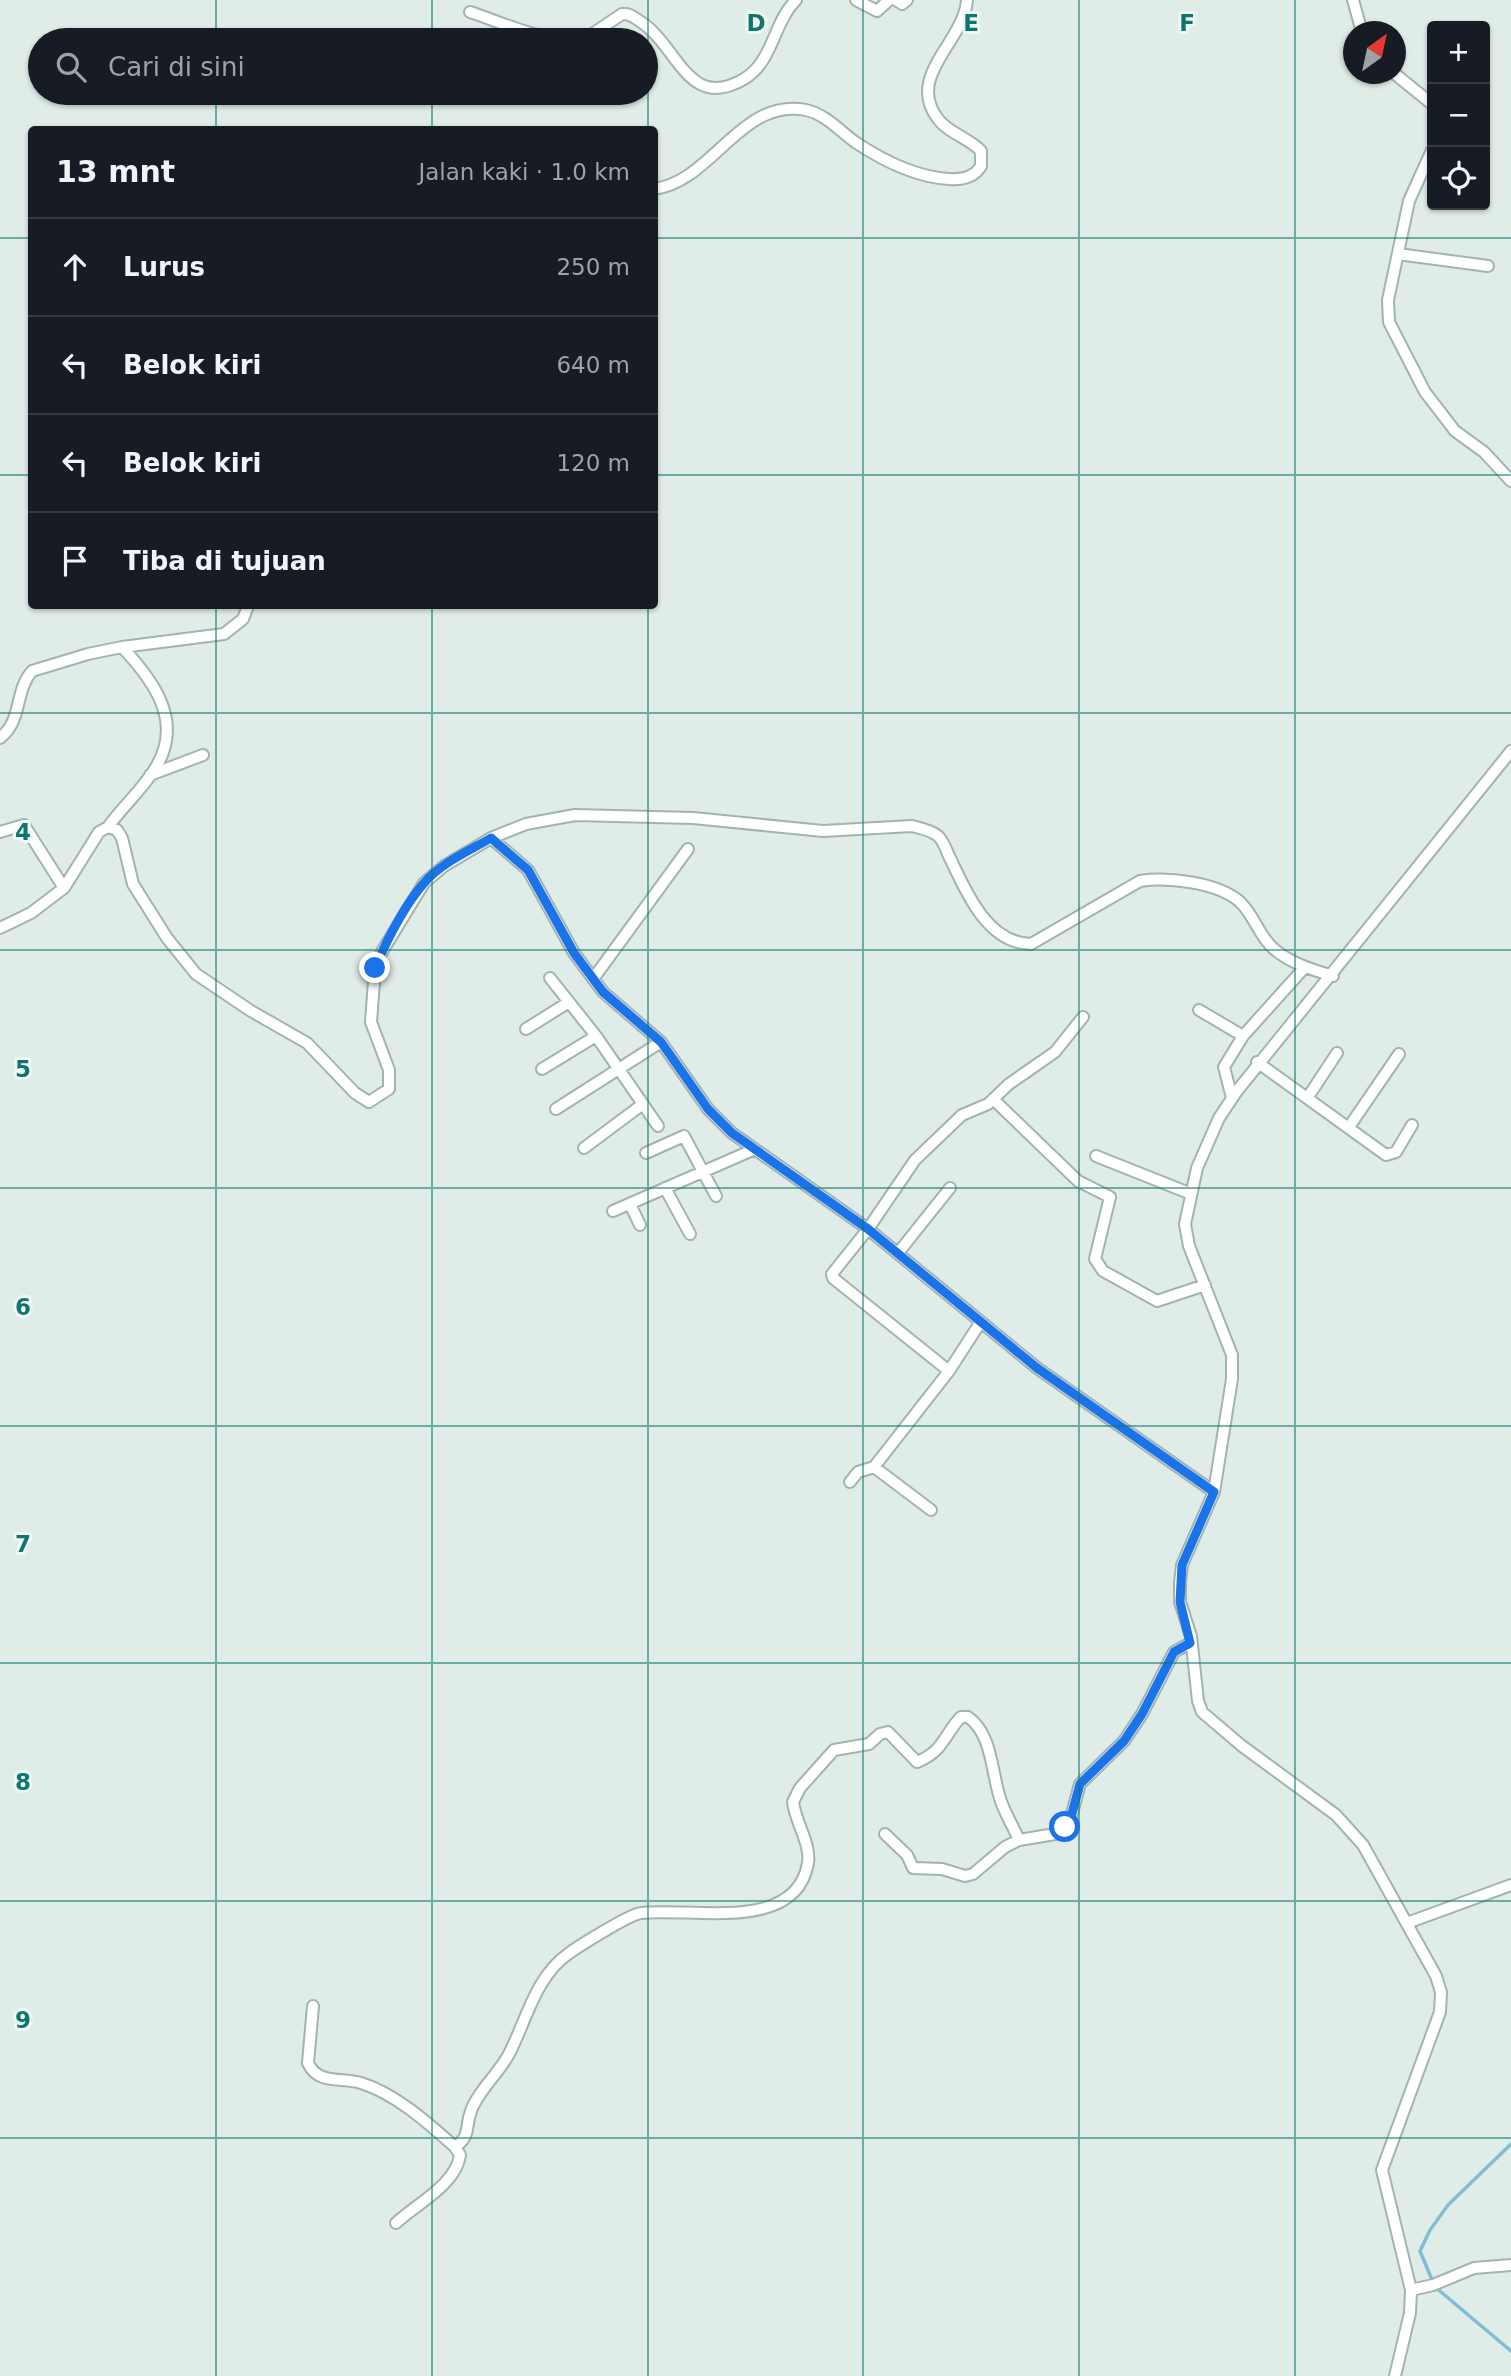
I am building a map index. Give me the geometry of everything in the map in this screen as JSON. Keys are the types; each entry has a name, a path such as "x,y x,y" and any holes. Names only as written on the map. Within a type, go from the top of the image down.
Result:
{"street":[{"path":"658,34 696,82 718,88 739,82 758,70 778,23 796,0"},
{"path":"856,0 877,11 889,0"},
{"path":"896,0 902,4 907,0"},
{"path":"658,188 690,176 738,132 755,121 792,109 814,113 857,143 918,174 956,180 973,175 981,166 981,151 938,120 927,88 933,71 960,25 967,0"},
{"path":"1353,0 1359,21"},
{"path":"470,12 521,28"},
{"path":"601,28 628,13 650,28"},
{"path":"1406,83 1427,100"},
{"path":"1427,161 1409,201 1388,309 1389,322 1425,393 1455,431 1484,452 1511,481"},
{"path":"1398,254 1488,267"},
{"path":"0,738 13,726 22,687 32,671 122,647 224,634 243,619 247,609"},
{"path":"0,928 31,913 64,888 99,832 108,827 150,775 164,749 165,706 146,673 122,647"},
{"path":"1395,2376 1410,2313 1410,2290 1382,2170 1440,2012 1441,1992 1436,1976 1363,1845 1336,1815 1242,1746 1202,1712 1198,1701 1190,1643 1180,1602 1182,1565 1214,1492 1232,1379 1232,1355 1189,1246 1185,1224 1189,1193 1205,1148 1232,1098 1257,1062 1333,975 1511,751"},
{"path":"150,775 203,755"},
{"path":"108,827 117,830 122,838 133,884 167,938 196,974 251,1011 307,1043 355,1093 369,1102 388,1089 389,1070 370,1022 374,978 383,950 424,883 444,866 491,838 526,824 575,815 693,818 823,831 912,826 938,836 967,893 998,932 1012,942 1031,944 1140,881 1158,878 1209,888 1239,901 1273,948 1305,967 1333,975"},
{"path":"0,832 24,825 64,888"},
{"path":"491,838 528,870 574,953 603,992 661,1042 708,1109 732,1133 868,1229 1037,1368 1214,1492"},
{"path":"593,979 688,849"},
{"path":"1232,1098 1223,1067 1242,1036 1305,967"},
{"path":"550,978 596,1036 658,1126"},
{"path":"526,1029 569,1002"},
{"path":"1199,1010 1242,1036"},
{"path":"949,1371 833,1278 835,1268 868,1229 915,1160 962,1115 993,1099 1009,1084 1055,1052 1083,1017"},
{"path":"542,1069 596,1036"},
{"path":"556,1109 661,1042"},
{"path":"1308,1097 1337,1053"},
{"path":"1349,1127 1399,1054"},
{"path":"1257,1062 1390,1156 1396,1152 1412,1125"},
{"path":"993,1099 1079,1181 1110,1198 1095,1259 1103,1271 1157,1301 1205,1285"},
{"path":"584,1148 643,1104"},
{"path":"646,1153 684,1136 716,1196"},
{"path":"614,1211 755,1149"},
{"path":"1096,1156 1189,1193"},
{"path":"665,1188 690,1234"},
{"path":"898,1253 950,1188"},
{"path":"630,1204 640,1224"},
{"path":"850,1482 858,1472 874,1467 949,1371 980,1323"},
{"path":"874,1467 931,1510"},
{"path":"885,1834 907,1855 913,1868 943,1869 961,1877 973,1874 1005,1847 1020,1840 1046,1837 1065,1827 1071,1817 1080,1784 1124,1741 1142,1714 1174,1652 1190,1643"},
{"path":"455,2147 468,2134 471,2112 509,2054 544,1979 565,1955 639,1913 717,1914 783,1902 796,1894 808,1861 793,1801 800,1788 834,1750 869,1744 880,1734 888,1732 917,1762 938,1751 961,1717 968,1717 974,1721 988,1746 1002,1803 1020,1840"},
{"path":"1407,1923 1511,1885"},
{"path":"313,2006 308,2063 312,2070 321,2077 359,2082 383,2094 422,2119 455,2147 460,2155 458,2164 435,2193 396,2223"},
{"path":"1410,2290 1491,2265 1511,2265"}],"waterway":[{"path":"1511,2144 1448,2205 1430,2230 1420,2251 1435,2287 1511,2351"}],"route":[{"path":"375,968 424,883 444,866 491,838 519,859 528,870 541,889 574,953 603,992 661,1042 708,1109 732,1133 868,1229 1037,1368 1214,1492 1182,1565 1180,1602 1191,1636 1190,1643 1174,1652 1142,1714 1124,1741 1080,1784 1071,1817 1065,1827"}]}
